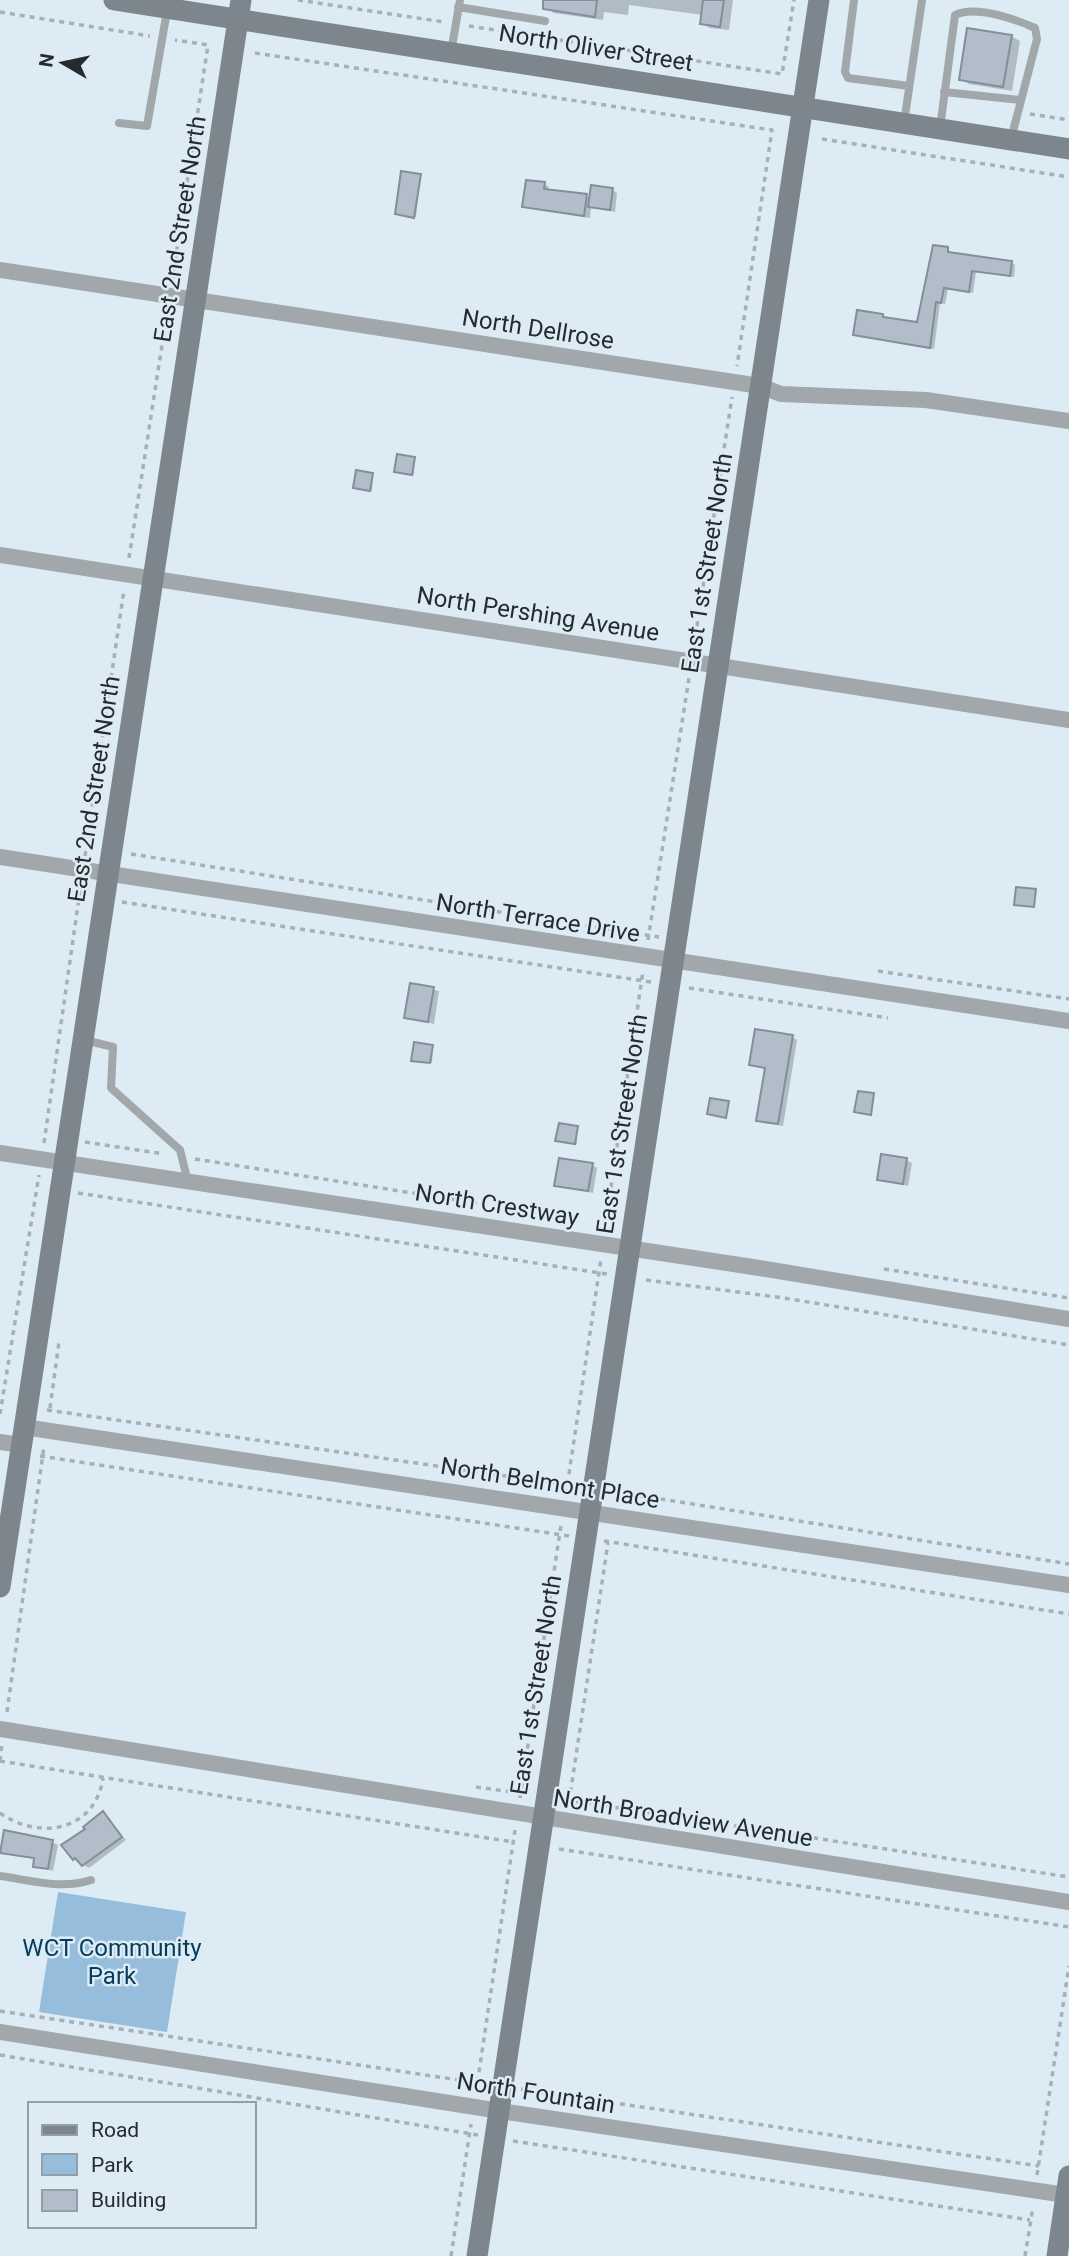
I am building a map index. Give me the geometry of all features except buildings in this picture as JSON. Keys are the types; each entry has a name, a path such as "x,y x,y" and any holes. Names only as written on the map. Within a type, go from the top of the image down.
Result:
{"street":[{"name":"North Oliver Street","path":"114,0 168,8 240,10 451,52 1069,149"},
{"name":"East 1st Street North","path":"477,2256 819,0"},
{"name":"East 2nd Street North","path":"0,1587 16,1444 70,1192 77,1141 83,1040 240,10"},
{"name":"North Dellrose","path":"0,270 760,386 781,394 926,400 1069,421"},
{"name":"North Pershing Avenue","path":"0,555 1069,720"},
{"name":"North Terrace Drive","path":"0,857 1069,1021"},
{"name":"North Crestway","path":"0,1153 630,1248 1069,1318"},
{"name":"North Belmont Place","path":"16,1444 47,1430 1069,1585"},
{"name":"North Broadview Avenue","path":"2,1730 1069,1902"},
{"name":"North Fountain","path":"0,2032 500,2111 1035,2191 1068,2186"},
{"path":"1057,2256 1068,2186"}],"lane":[{"path":"854,0 845,72 848,78 909,86"},
{"path":"904,123 922,0"},
{"path":"451,52 459,3 545,20"},
{"path":"119,122 147,126 168,8"},
{"path":"940,128 955,15 964,11 1019,21 1035,28 1037,39 1011,139"},
{"path":"944,92 1021,100"},
{"path":"83,1040 113,1047 111,1088 180,1150 188,1182"},
{"path":"0,1875 61,1885 74,1885 91,1880"}],"path":[{"path":"298,0 782,74 794,0"},
{"path":"0,12 208,45 86,847 45,1136 0,1414"},
{"path":"255,53 772,130 648,936 451,2256"},
{"path":"822,139 1069,177"},
{"path":"86,847 661,938"},
{"path":"79,896 888,1018"},
{"path":"878,971 1069,999"},
{"path":"45,1136 483,1204"},
{"path":"74,1165 77,1141"},
{"path":"37,1187 784,1298 1069,1345"},
{"path":"70,1192 78,1207"},
{"path":"0,1761 2,1730 59,1341"},
{"path":"50,1409 567,1484 1069,1564"},
{"path":"16,1444 43,1455 1069,1614"},
{"path":"0,1812 26,1825 50,1829 69,1826 96,1800 103,1778"},
{"path":"1025,2256 1069,1966"}],"green space":[{"name":"WCT Community Park","path":"58,1892 186,1912 167,2032 39,2012"}]}
